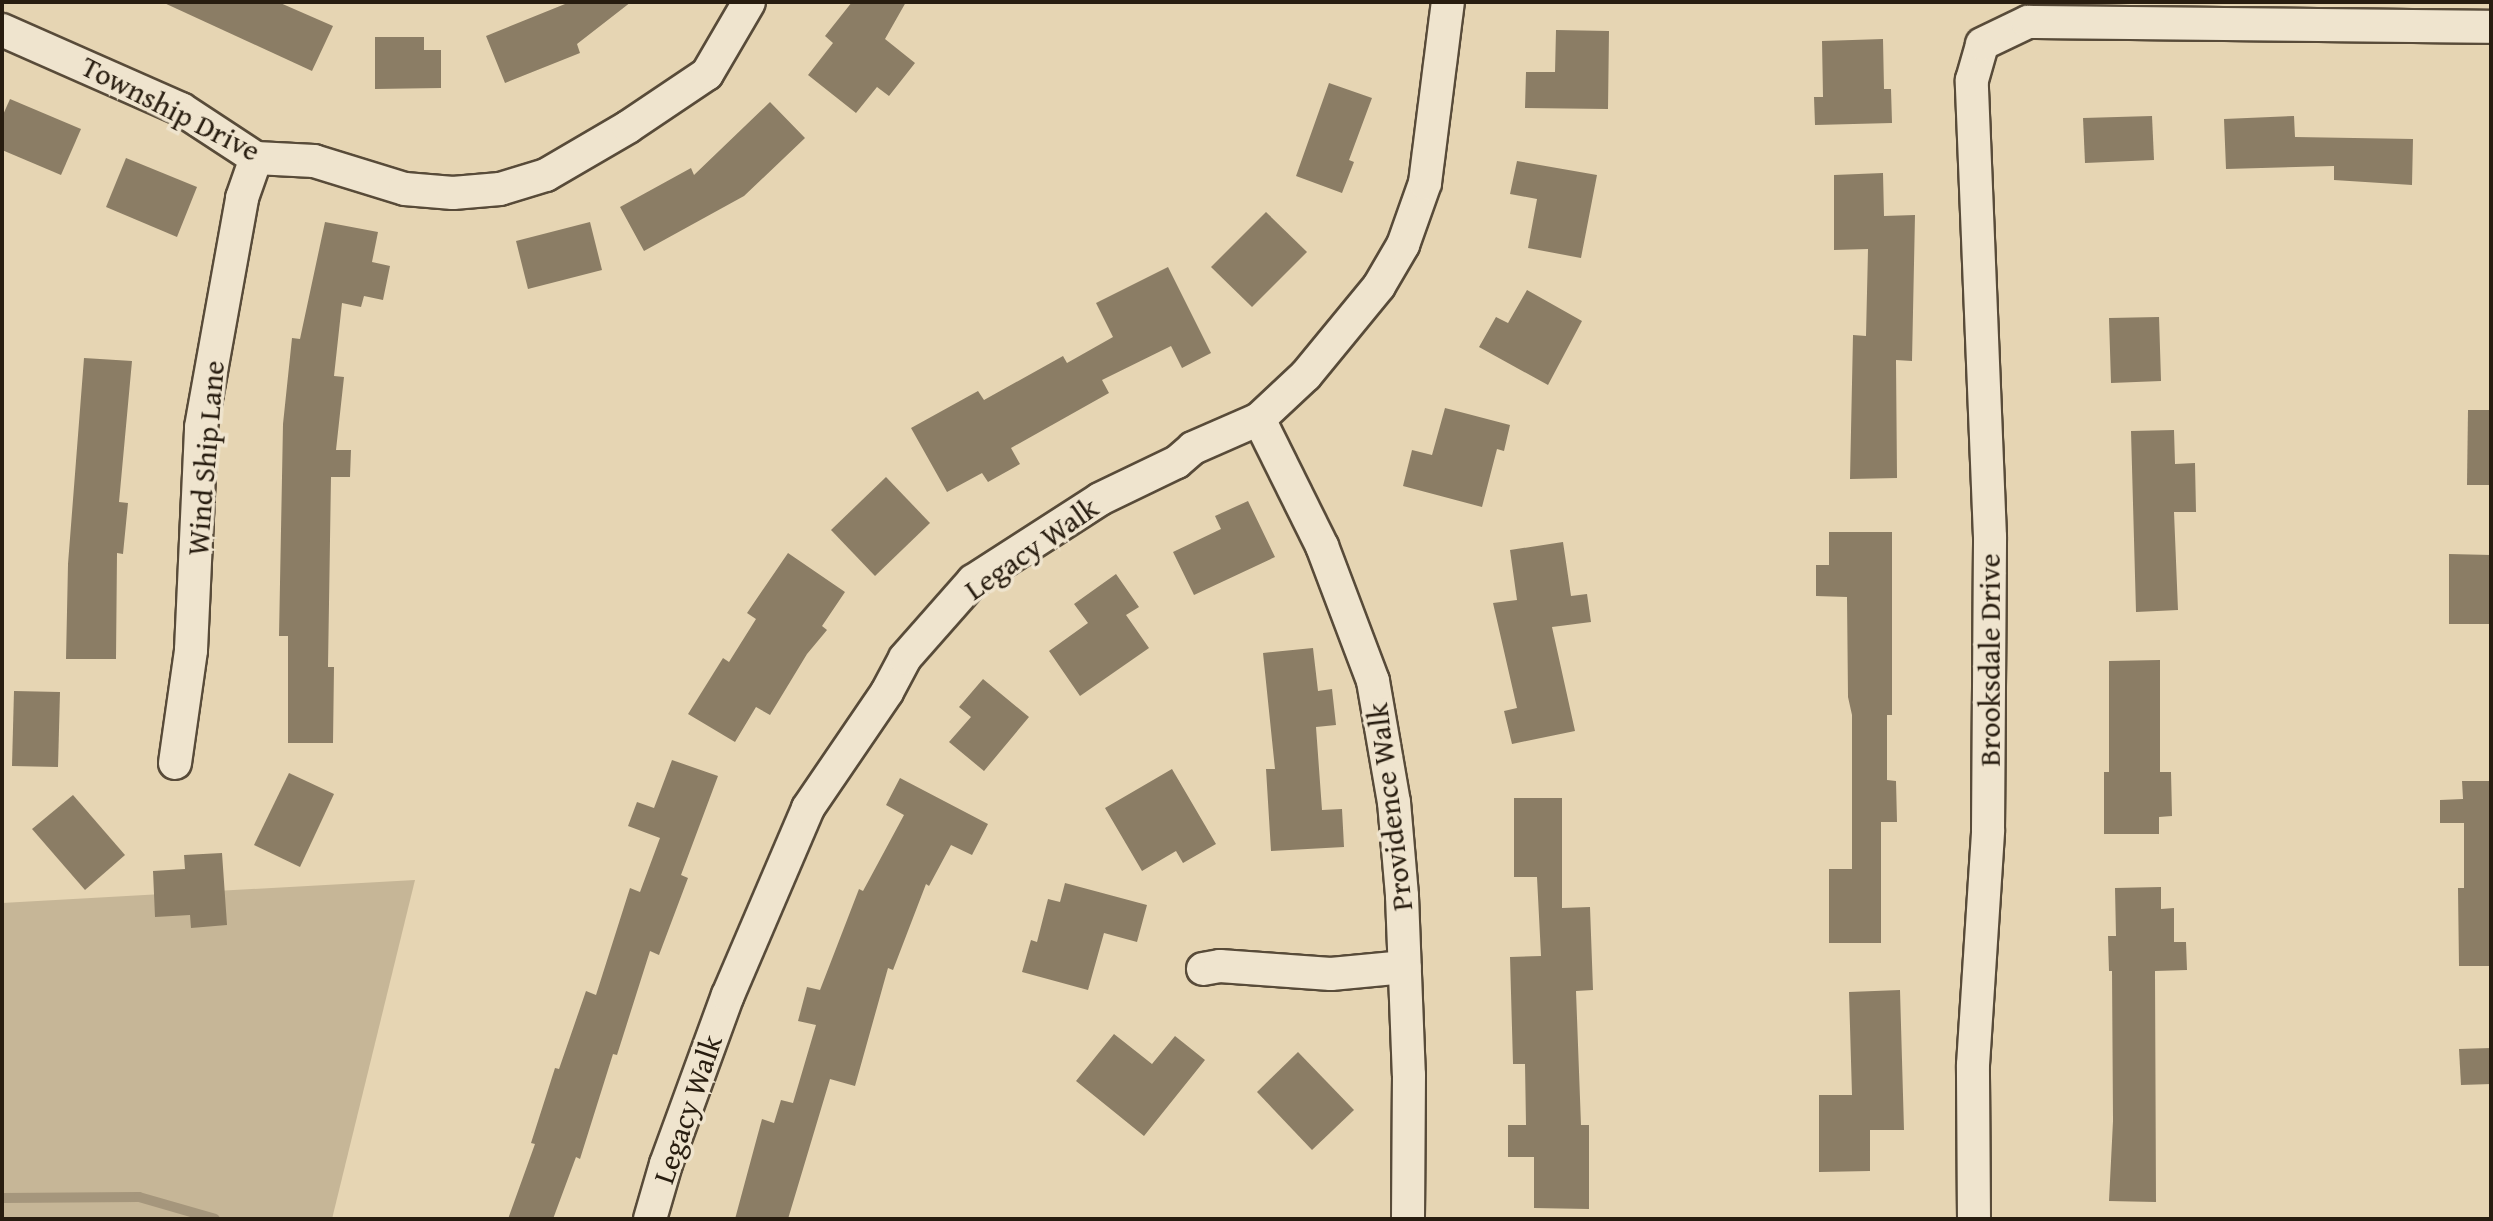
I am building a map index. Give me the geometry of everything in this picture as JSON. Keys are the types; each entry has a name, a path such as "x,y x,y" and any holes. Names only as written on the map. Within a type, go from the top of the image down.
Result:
{"street":[{"name":"Township Drive","path":"2,30 181,109 256,158 314,161 405,189 453,193 500,189 546,175 707,74 749,2"},
{"name":"Legacy Walk","path":"650,1219 666,1164 728,995 808,808 887,692 905,658 973,581 1100,499 1177,462 1193,448 1259,419 1306,375 1379,286 1403,245 1425,183 1434,139 1436,91 1448,2"},
{"name":"Brooksdale Drive","path":"1974,1219 1973,1065 1988,830 1990,537 1972,101 1972,80 1982,44 2028,22 2491,27"},
{"name":"Wind Ship Lane","path":"175,763 191,650 201,427 242,198 256,158"},
{"name":"Providence Walk","path":"1259,419 1283,460 1322,546 1373,681 1394,802 1405,967 1408,1219"},
{"path":"1203,969 1220,966 1331,974 1405,967"}],"shaded area":[{"path":"415,880 332,1219 2,1219 2,903"}],"building":[{"path":"162,2 278,2 333,26 312,71"},
{"path":"570,2 631,2 577,44 580,53 505,83 486,36"},
{"path":"852,2 906,2 885,39 915,63 889,96 877,87 856,113 808,75 833,43 825,36"},
{"path":"1556,30 1609,31 1608,109 1525,108 1526,72 1555,72"},
{"path":"375,37 424,37 424,50 441,50 441,88 375,89"},
{"path":"1883,39 1884,89 1891,89 1892,123 1815,125 1814,97 1823,97 1822,41"},
{"path":"1329,83 1372,98 1349,160 1354,162 1342,193 1296,176"},
{"path":"10,99 81,129 61,175 2,150 2,117"},
{"path":"770,102 805,138 744,196 644,251 620,207 691,168 694,175"},
{"path":"2152,116 2154,160 2085,163 2083,118"},
{"path":"2294,116 2295,137 2413,139 2412,185 2334,180 2334,166 2226,169 2224,119"},
{"path":"126,158 197,187 177,237 106,207"},
{"path":"1517,161 1597,175 1581,258 1528,248 1537,199 1510,194"},
{"path":"1883,173 1884,216 1915,215 1912,361 1896,360 1897,478 1850,479 1853,335 1866,336 1868,249 1834,250 1834,175"},
{"path":"1266,212 1307,252 1252,307 1211,267"},
{"path":"325,222 378,232 372,262 390,266 383,300 364,296 361,307 342,303 334,376 344,377 336,450 351,450 350,477 331,477 328,667 334,667 333,743 288,743 288,636 279,636 283,424 292,338 300,339"},
{"path":"590,222 602,270 528,289 516,241"},
{"path":"1168,267 1211,353 1182,368 1171,346 1102,380 1109,393 1011,448 1020,464 988,482 982,473 947,492 911,428 978,391 984,400 1063,356 1067,363 1113,337 1096,303"},
{"path":"1527,290 1582,321 1548,385 1479,347 1496,317 1508,323"},
{"path":"2159,317 2161,381 2111,383 2109,318"},
{"path":"84,358 132,361 119,502 128,503 123,554 117,553 116,659 66,659 68,564"},
{"path":"1445,408 1510,425 1504,451 1497,449 1482,507 1403,486 1412,450 1432,455"},
{"path":"2468,410 2491,410 2491,485 2467,485"},
{"path":"2174,430 2175,464 2195,463 2196,512 2174,512 2178,610 2136,612 2131,431"},
{"path":"886,477 930,523 875,576 831,530"},
{"path":"1248,501 1275,557 1194,595 1173,552 1221,529 1215,516"},
{"path":"1829,532 1892,532 1892,715 1887,715 1887,780 1896,781 1897,822 1881,822 1881,943 1829,943 1829,869 1852,869 1852,715 1848,697 1847,597 1816,596 1816,565 1829,565"},
{"path":"1563,542 1571,596 1587,594 1591,622 1552,627 1575,731 1512,744 1504,711 1517,708 1493,603 1517,600 1510,550"},
{"path":"788,553 845,592 822,626 827,630 807,654 770,715 756,707 735,742 688,714 723,658 729,662 756,619 747,613"},
{"path":"2449,554 2491,555 2491,624 2449,624"},
{"path":"1116,574 1139,607 1126,615 1149,648 1080,696 1049,651 1088,623 1074,604"},
{"path":"1313,648 1318,691 1332,689 1336,725 1316,727 1322,810 1342,809 1344,847 1271,851 1266,769 1275,769 1263,653"},
{"path":"2160,660 2160,772 2171,772 2172,816 2159,817 2159,834 2104,834 2104,772 2109,772 2109,661"},
{"path":"983,679 1029,717 984,771 949,742 971,717 959,707"},
{"path":"14,691 60,692 58,767 12,766"},
{"path":"672,760 718,776 681,875 688,878 659,955 650,951 580,1159 576,1157 553,1219 508,1219 535,1144 531,1143 555,1068 559,1069 586,991 596,995 630,888 640,892 660,838 628,826 637,802 654,808"},
{"path":"1172,769 1216,844 1183,863 1176,851 1142,871 1105,808"},
{"path":"289,773 334,794 300,867 254,845"},
{"path":"900,778 988,824 972,855 951,845 929,886 926,884 893,970 888,968 855,1086 830,1079 788,1219 735,1219 762,1119 774,1123 781,1100 793,1103 816,1025 798,1021 807,987 820,990 859,889 863,891 904,815 886,805"},
{"path":"2462,781 2491,781 2491,966 2459,966 2458,888 2464,888 2464,823 2440,823 2440,800 2463,799"},
{"path":"73,795 125,855 85,890 32,829"},
{"path":"1514,798 1562,798 1562,908 1590,907 1593,990 1576,991 1581,1125 1589,1125 1589,1209 1534,1208 1534,1157 1508,1157 1508,1125 1526,1125 1525,1064 1513,1064 1510,957 1541,956 1537,877 1514,877"},
{"path":"222,853 227,925 191,928 190,915 155,917 153,871 185,869 184,855"},
{"path":"1065,883 1147,905 1137,942 1104,933 1088,990 1022,972 1031,940 1037,942 1048,899 1060,902"},
{"path":"2161,887 2161,909 2174,908 2174,942 2186,942 2187,970 2155,971 2156,1202 2109,1201 2113,1121 2112,971 2109,971 2108,936 2116,936 2115,888"},
{"path":"1900,990 1904,1130 1870,1130 1870,1171 1819,1172 1819,1095 1852,1095 1849,992"},
{"path":"1114,1034 1152,1064 1175,1036 1205,1060 1144,1136 1076,1081"},
{"path":"2491,1048 2491,1084 2461,1085 2459,1049"},
{"path":"1298,1052 1354,1110 1312,1150 1257,1092"}],"waterway":[{"path":"2,1198 139,1197 215,1219"}]}
